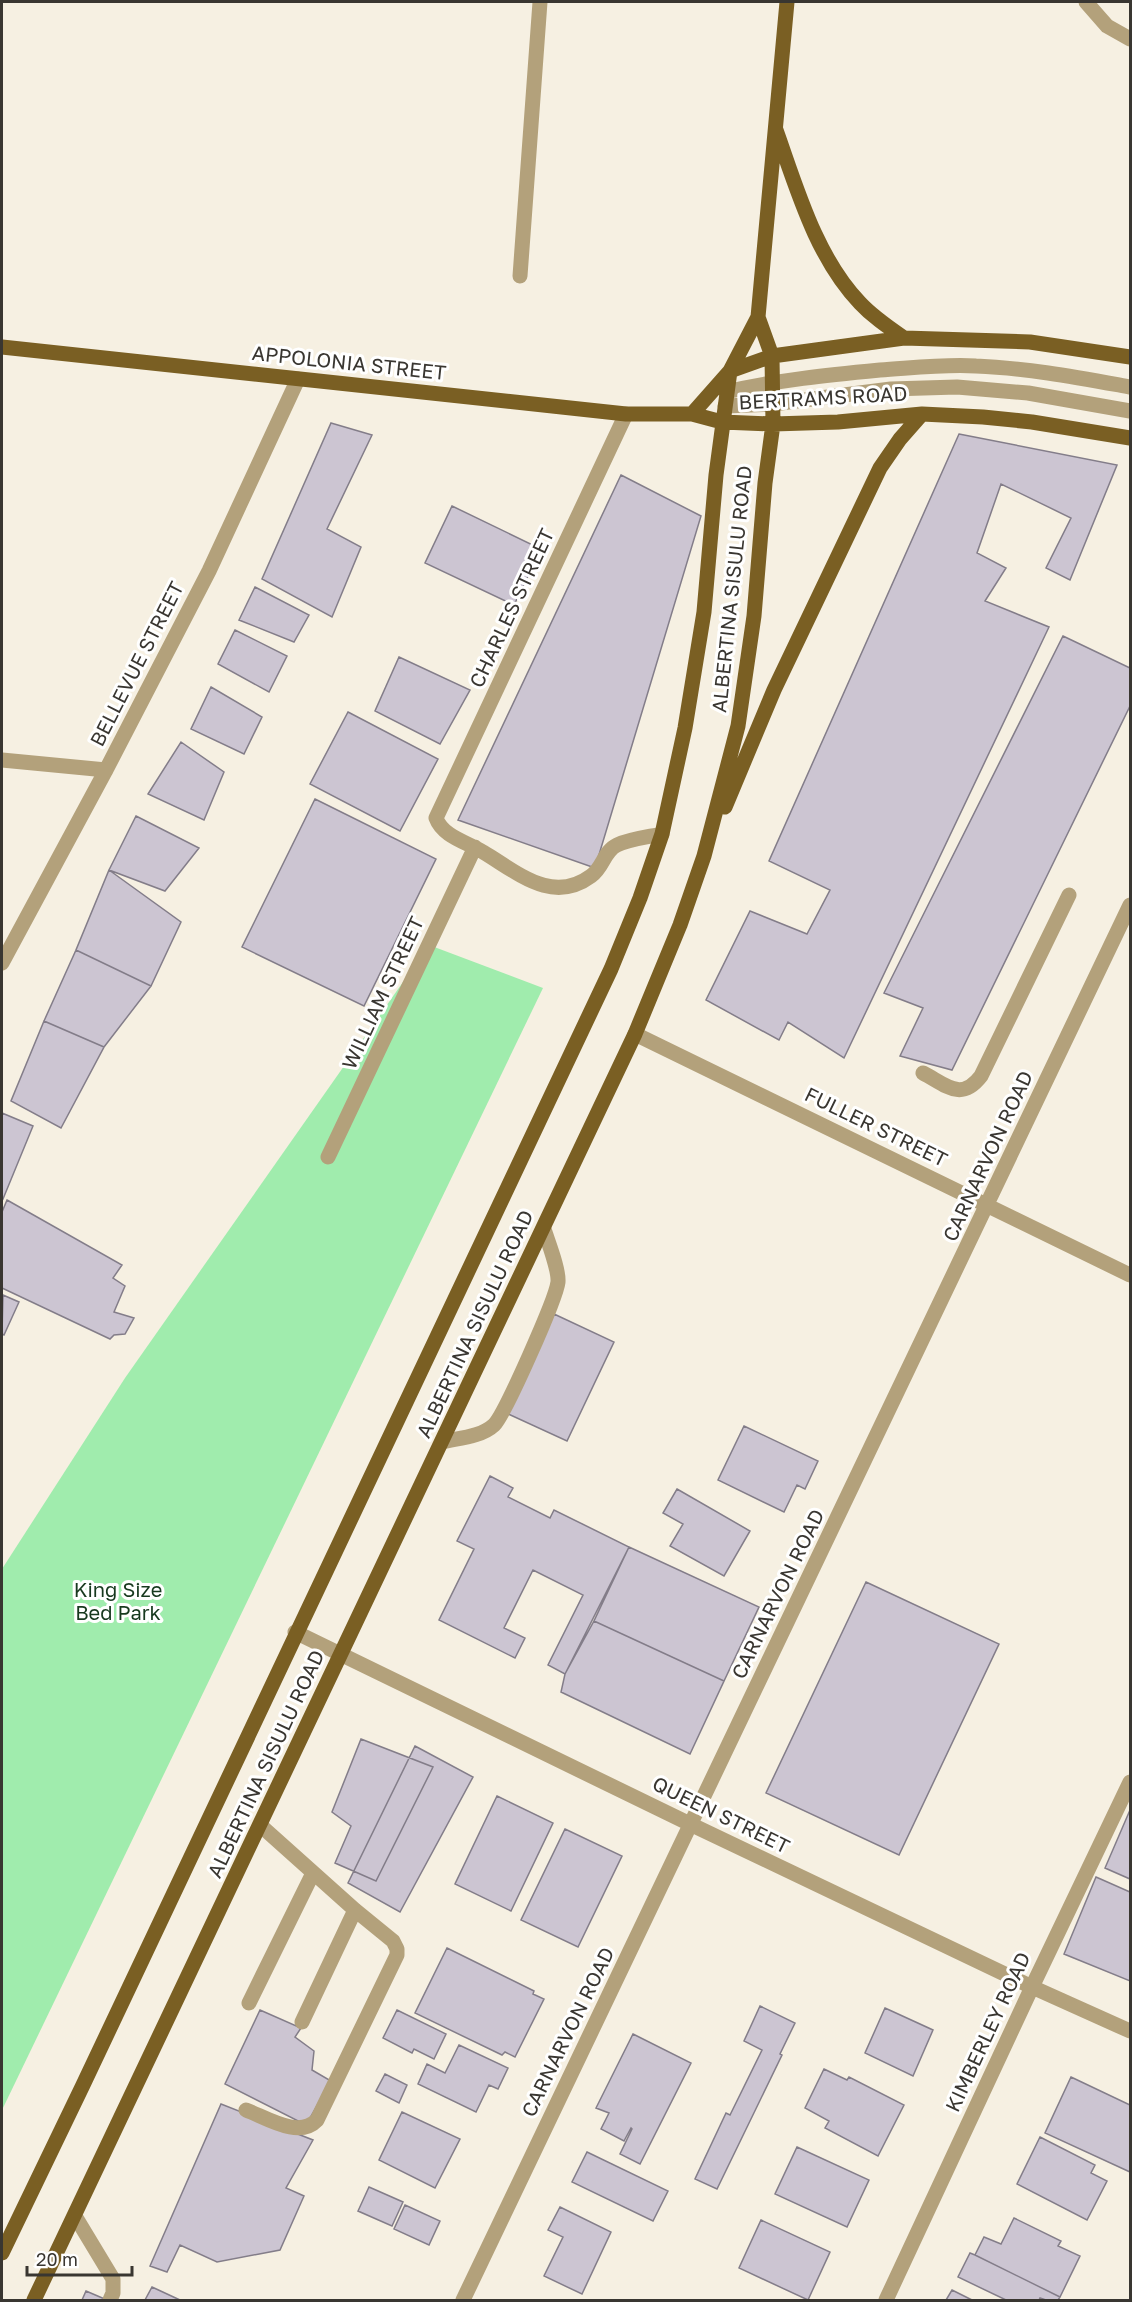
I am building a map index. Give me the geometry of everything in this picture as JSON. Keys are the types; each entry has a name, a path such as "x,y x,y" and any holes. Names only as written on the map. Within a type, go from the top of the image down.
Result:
{"main road":[{"name":"ALBERTINA SISULU ROAD","path":"2,2253 611,969 640,898 662,834 685,728 700,634 722,422 730,371 758,317 787,2"},
{"path":"774,124 797,190 828,257 860,303 879,321 904,338"},
{"name":"ALBERTINA SISULU ROAD","path":"34,2301 544,1229 635,1034 680,925 704,856 738,726 754,616 765,483 773,424 772,356 758,317"},
{"name":"BERTRAMS ROAD","path":"1131,357 1030,342 904,338 772,356 730,371 692,414 722,422 773,424 838,422 922,414 983,417 1032,422 1131,438"},
{"name":"APPOLONIA STREET","path":"2,347 626,414 692,414"},
{"path":"704,856 774,690 880,468 900,439 922,414"}],"street":[{"path":"520,276 540,2"},
{"path":"1086,2 1107,26 1131,39"},
{"path":"726,399 772,382 927,366 975,366 1029,371 1131,387"},
{"name":"BELLEVUE STREET","path":"2,963 106,770 209,571 298,379"},
{"path":"726,399 773,404 891,389 957,387 1028,393 1131,411"},
{"name":"CHARLES STREET","path":"475,847 443,831 436,818 626,414"},
{"path":"2,760 106,770"},
{"path":"475,847 540,885 554,889 592,876 609,852 618,845 662,834"},
{"name":"WILLIAM STREET","path":"328,1157 475,847"},
{"path":"923,1073 956,1091 963,1091 981,1076 1069,896"},
{"name":"CARNARVON ROAD","path":"463,2301 1131,905"},
{"name":"FULLER STREET","path":"635,1034 1131,1275"},
{"path":"442,1442 486,1431 504,1411 558,1284 558,1276 544,1229"},
{"name":"QUEEN STREET","path":"295,1632 690,1824 1032,1987 1131,2031"},
{"name":"KIMBERLEY ROAD","path":"886,2301 1032,1987 1131,1782"},
{"path":"246,2110 300,2129 310,2127 317,2120 397,1955 393,1941 260,1825"},
{"path":"249,2003 313,1873"},
{"path":"302,2022 355,1910"},
{"path":"75,2216 112,2279 113,2294 110,2301"}],"green space":[{"name":"King Size Bed Park","path":"429,945 543,988 2,2110 2,1569 125,1378"}],"building":[{"path":"331,423 372,435 327,529 361,547 332,617 262,579"},
{"path":"959,434 1117,465 1070,580 1046,568 1071,518 1001,484 977,553 1006,568 985,601 1049,627 844,1058 788,1022 779,1040 706,1000 750,911 807,934 830,890 769,861"},
{"path":"621,475 701,516 595,868 458,820"},
{"path":"452,506 541,549 514,605 425,563"},
{"path":"255,587 309,615 294,642 239,620"},
{"path":"235,630 287,656 269,692 218,664"},
{"path":"1063,636 1130,668 1130,706 952,1070 900,1056 923,1008 884,993"},
{"path":"399,657 470,690 440,744 375,711"},
{"path":"211,687 262,717 244,754 191,729"},
{"path":"348,712 438,759 400,831 310,784"},
{"path":"181,742 224,772 204,820 148,794"},
{"path":"315,799 436,859 364,1006 242,947"},
{"path":"136,816 199,848 165,891 109,870"},
{"path":"109,870 181,922 151,986 76,950"},
{"path":"76,950 151,986 104,1047 44,1021"},
{"path":"44,1021 104,1047 61,1128 11,1101"},
{"path":"2,1113 33,1126 3,1199 2,1198"},
{"path":"7,1200 122,1265 113,1278 125,1286 114,1312 134,1318 125,1334 114,1335 110,1339 2,1288 2,1212"},
{"path":"3,1295 19,1302 4,1335 2,1334"},
{"path":"554,1314 614,1342 567,1441 506,1413"},
{"path":"744,1426 818,1461 805,1489 797,1485 784,1512 718,1480"},
{"path":"490,1476 513,1488 508,1497 550,1518 554,1510 629,1547 565,1674 548,1665 583,1595 533,1570 504,1628 525,1638 515,1658 439,1620 474,1549 457,1541"},
{"path":"677,1489 750,1531 724,1576 670,1546 683,1524 663,1513"},
{"path":"629,1547 759,1607 724,1681 594,1621"},
{"path":"866,1582 999,1644 899,1855 766,1793"},
{"path":"594,1621 724,1681 690,1754 561,1692 565,1674"},
{"path":"361,1739 433,1767 376,1881 335,1863 351,1826 332,1812"},
{"path":"415,1746 473,1777 400,1912 348,1883"},
{"path":"497,1796 553,1823 511,1911 455,1884"},
{"path":"1130,1810 1130,1879 1105,1868"},
{"path":"565,1829 622,1856 578,1947 521,1920"},
{"path":"1096,1877 1130,1892 1130,1981 1064,1954"},
{"path":"447,1948 534,1991 533,1994 544,1999 515,2057 505,2052 502,2055 415,2013"},
{"path":"760,2006 795,2023 780,2054 782,2055 717,2189 695,2179 726,2113 730,2115 762,2050 744,2041"},
{"path":"885,2008 933,2030 913,2076 865,2053"},
{"path":"260,2010 301,2028 295,2037 314,2051 312,2070 331,2081 306,2125 225,2084"},
{"path":"397,2010 446,2034 434,2059 414,2049 412,2053 383,2038"},
{"path":"633,2034 691,2063 640,2164 620,2154 632,2129 624,2141 601,2129 609,2113 596,2108"},
{"path":"459,2045 508,2068 498,2089 489,2085 476,2112 418,2084 427,2064 445,2073"},
{"path":"824,2069 847,2080 849,2077 904,2105 878,2156 825,2128 829,2121 805,2108"},
{"path":"385,2074 407,2085 399,2103 376,2091"},
{"path":"1071,2077 1130,2105 1130,2172 1045,2133"},
{"path":"221,2104 313,2140 286,2188 304,2196 280,2250 217,2262 180,2245 167,2272 150,2266"},
{"path":"402,2112 460,2139 435,2188 379,2160"},
{"path":"1040,2137 1095,2165 1091,2173 1107,2181 1087,2220 1017,2184"},
{"path":"797,2147 869,2180 847,2227 775,2194"},
{"path":"587,2152 668,2191 653,2221 572,2182"},
{"path":"369,2187 403,2202 392,2226 358,2211"},
{"path":"405,2205 440,2221 429,2245 394,2229"},
{"path":"560,2207 611,2232 582,2294 544,2276 563,2237 548,2230"},
{"path":"1014,2218 1061,2241 1058,2246 1080,2256 1060,2297 975,2255 984,2237 1001,2244"},
{"path":"761,2220 830,2252 808,2300 739,2268"},
{"path":"970,2253 1060,2297 1058,2300 1040,2298 1039,2300 1006,2300 958,2277"},
{"path":"152,2287 180,2300 145,2300"},
{"path":"952,2290 972,2300 946,2300"},
{"path":"86,2291 107,2300 82,2300"}]}
